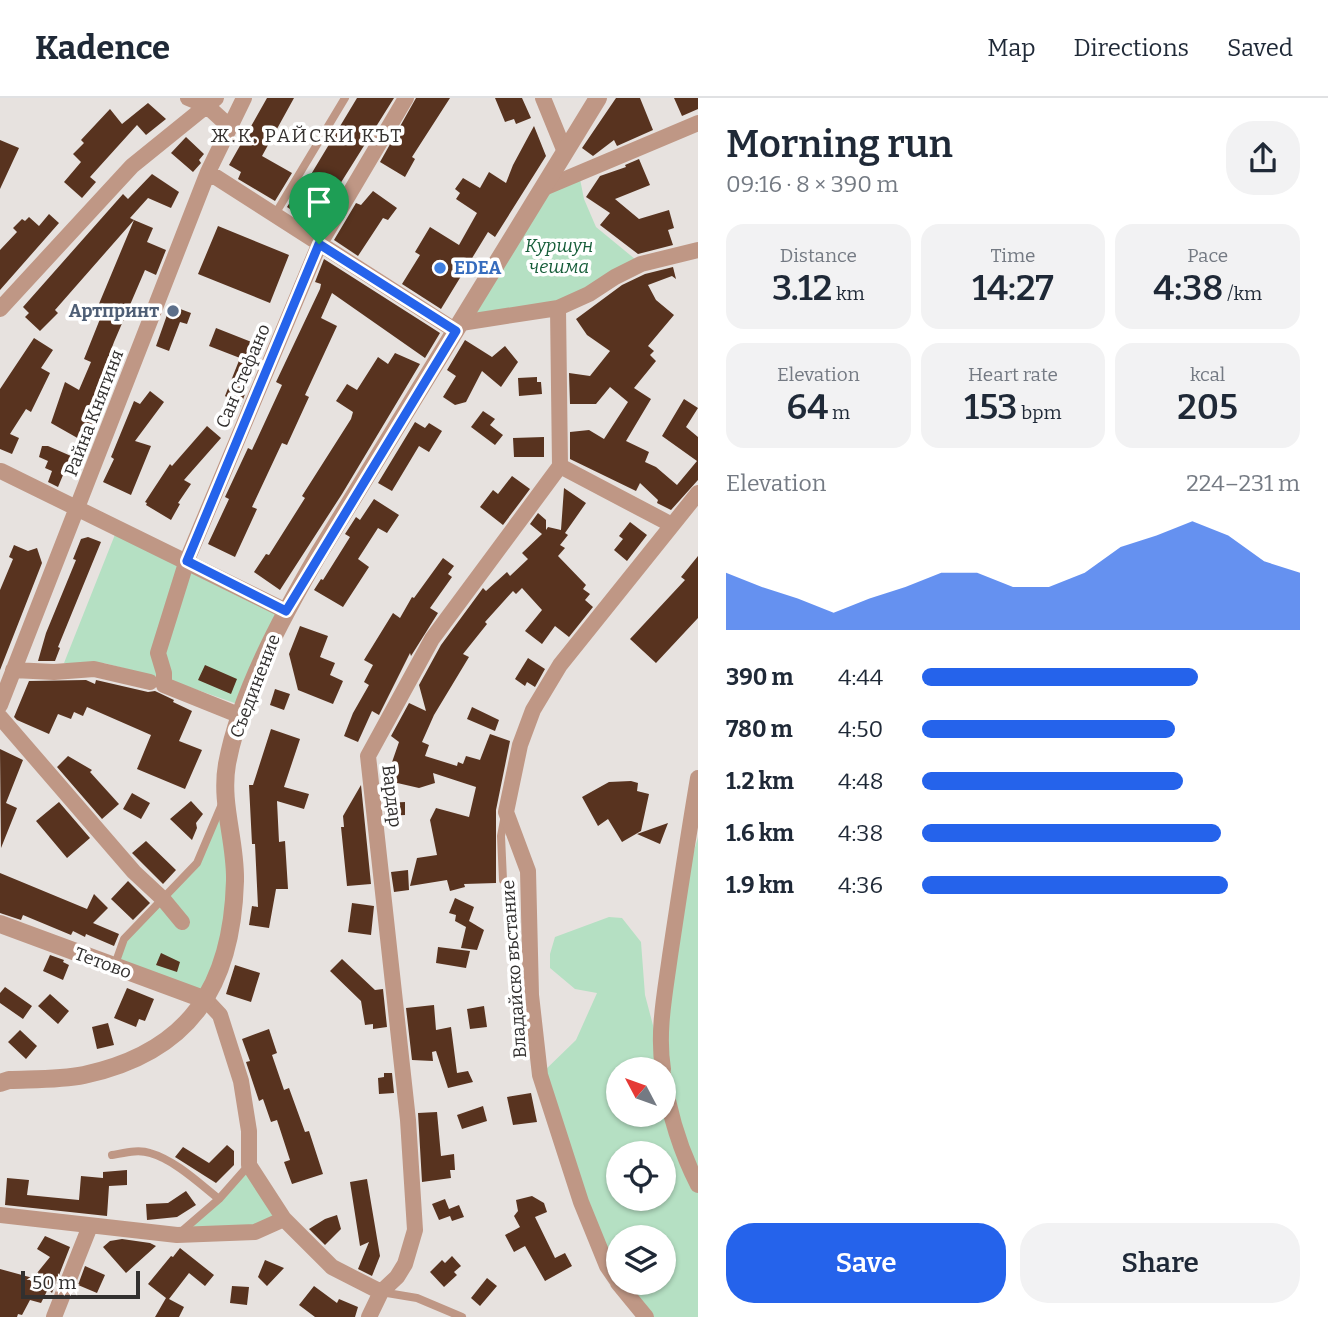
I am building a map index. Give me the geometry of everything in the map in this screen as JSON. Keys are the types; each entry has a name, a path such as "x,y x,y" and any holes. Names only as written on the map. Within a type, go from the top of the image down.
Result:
{"street":[{"path":"188,98 211,102 230,127"},
{"name":"Райна Княгиня","path":"0,705 208,172 244,98"},
{"name":"Сан Стефано","path":"157,683 164,673 158,653 187,561 319,244 406,98"},
{"path":"543,98 565,152"},
{"name":"Съединение","path":"0,1083 9,1080 82,1076 123,1064 171,1037 206,1000 218,978 231,934 235,877 224,798 227,764 241,716 286,611 598,98"},
{"path":"0,309 132,166 211,102"},
{"path":"544,188 698,123"},
{"path":"208,172 319,244 458,327 558,309 641,264 698,250"},
{"path":"558,309 560,466 672,524"},
{"name":"Вардар","path":"369,1317 381,1292 397,1277 405,1264 415,1230 408,1120 368,756 432,639 560,466"},
{"path":"1,471 286,611"},
{"path":"506,812 520,745 534,710 560,665 698,493"},
{"path":"13,670 54,672 94,669 157,683 241,716"},
{"path":"0,717 134,872 163,899 182,922"},
{"path":"661,1057 663,1008 698,778"},
{"name":"Владайско въстание","path":"506,812 528,871 531,995 540,1075 581,1202 606,1264"},
{"name":"Тетово","path":"0,924 206,1000"},
{"path":"206,1000 220,1015 242,1081 249,1131 249,1165 284,1219 332,1267 381,1292"},
{"path":"674,1127 686,1162 698,1185"},
{"path":"0,1215 177,1235 255,1232 284,1219"},
{"path":"54,1317 90,1226"},
{"name":"Владайско въстание","path":"628,1295 646,1317"}],"lane":[{"path":"274,216 345,98"},
{"path":"114,967 116,954 124,939 197,863 224,798"},
{"path":"503,880 500,836 506,812"},
{"path":"112,1155 135,1151 151,1153 168,1161 219,1199"},
{"path":"177,1235 219,1199 249,1165"},
{"path":"381,1292 417,1298 463,1317"}],"green space":[{"name":"Куршун чешма","path":"579,174 584,199 596,227 641,264 589,294 461,323 544,188"},
{"path":"116,532 279,613 243,706 169,680 104,663 64,663"},
{"path":"224,798 235,877 206,1000 114,967 124,939 197,863"},
{"path":"698,837 698,1317 646,1317 628,1295 676,1295 676,1225 606,1225 606,1250 540,1075 576,1040 597,993 575,989 550,968 550,954 555,937 609,917 622,918 641,942 645,995 659,1048 689,868"},
{"path":"249,1165 284,1219 255,1232 177,1235"}],"building":[{"path":"267,98 294,98 262,156 292,173 275,201 238,179 241,172 229,165"},
{"path":"357,98 394,98 335,192 338,193 317,227 287,207 304,180 307,181"},
{"path":"416,98 450,98 412,157 415,159 405,177 380,162"},
{"path":"495,98 522,98 531,118 516,124 514,119 505,122"},
{"path":"616,98 640,98 653,130 617,146 614,140 593,156 582,148"},
{"path":"674,98 698,98 698,109 682,116"},
{"path":"148,103 166,119 146,135 137,125 90,177 96,182 82,198 64,182 81,162 73,154 84,143 81,140 110,109 122,124"},
{"path":"534,126 546,156 495,237 488,232 441,309 402,284 420,255 415,252 430,227 459,245 477,213 456,199 460,193 455,189 463,178 480,188 489,172 506,183"},
{"path":"186,137 204,154 199,160 201,163 193,172 171,153"},
{"path":"0,140 19,148 0,189"},
{"path":"639,159 650,185 615,199 639,219 669,210 674,228 668,230 673,245 638,254 600,225 610,213 586,197 600,176 626,167 625,165"},
{"path":"152,174 179,192 171,208 148,198 130,218 134,220 55,310 58,313 40,331 25,317 29,313 23,307 123,194 128,199"},
{"path":"373,191 397,208 388,220 383,218 358,256 334,240 356,203 361,205"},
{"path":"49,214 59,223 0,290 0,250 17,232 13,228 22,219 25,221 29,217 39,226"},
{"path":"134,220 153,228 147,242 166,250 156,275 145,270 114,342 98,385 102,387 100,391 109,394 88,444 51,423 65,382 79,390 91,362 84,359 102,314 96,311"},
{"path":"218,226 289,255 270,303 198,274"},
{"path":"324,259 440,333 425,358 332,293 321,318 337,326 305,395 309,397 287,445 282,443 252,507 257,509 235,557 208,544 229,499 225,497 248,448 252,450 282,385 276,382 320,289 321,284 315,282"},
{"path":"673,267 676,279 672,276 648,285 656,300 674,315 648,346 654,351 650,355 656,361 634,388 651,399 626,441 649,452 645,462 656,467 677,485 697,461 662,436 684,399 698,408 686,427 698,437 698,480 671,510 657,503 658,500 640,483 636,491 570,459 570,432 589,430 604,439 628,402 610,387 596,404 570,404 569,373 590,376 610,351 587,335 576,319 622,285 645,274"},
{"path":"175,307 191,313 187,324 180,322 169,351 156,346 167,315 171,317"},
{"path":"216,328 254,343 248,358 258,361 240,407 225,396 240,358 209,346"},
{"path":"34,338 53,350 41,368 50,373 31,412 26,409 10,434 19,438 12,454 0,449 0,389"},
{"path":"465,340 492,357 505,346 518,362 501,387 482,371 466,402 455,405 443,397 456,376 447,370"},
{"path":"395,353 420,364 342,494 280,590 254,572 266,554 269,555 305,498 302,496 351,419 353,412 336,401 347,384 357,390 378,357 388,364"},
{"path":"537,377 537,382 541,382 542,394 519,396 518,378"},
{"path":"150,391 164,402 135,441 151,446 131,495 103,482 134,401 140,404"},
{"path":"483,411 495,419 490,425 503,435 495,445 471,427"},
{"path":"415,422 425,428 429,423 442,431 429,452 419,446 392,491 378,483"},
{"path":"207,426 221,438 184,480 191,484 178,503 180,504 171,520 145,502 170,464 172,466"},
{"path":"544,437 544,457 514,457 513,438"},
{"path":"42,446 71,456 58,487 48,482 52,471 45,468 48,461 39,457"},
{"path":"512,476 530,489 503,525 480,507 493,490 498,494"},
{"path":"564,488 586,503 565,533 568,535 560,545 565,548 558,556 586,585 583,589 590,594 585,600 593,607 569,637 555,626 542,644 525,631 542,610 522,588 516,594 513,591 485,622 487,624 463,654 469,657 434,715 422,742 429,745 425,756 457,766 458,762 463,764 466,756 480,760 490,734 510,741 496,810 496,883 464,884 465,887 450,891 447,880 410,886 417,858 437,855 430,820 436,808 469,817 476,787 433,773 435,783 419,788 393,782 391,765 399,742 391,736 409,703 426,711 419,685 441,645 483,588 486,591 507,572 510,576 528,559 522,553 542,534 530,524 538,513 546,520 546,530 548,527 561,530"},
{"path":"374,499 399,515 387,533 378,528 358,559 369,567 343,607 314,590 350,537 345,534 356,517 360,520"},
{"path":"630,522 647,535 627,561 614,550 623,539 619,536"},
{"path":"88,537 101,542 58,647 60,648 55,661 38,661 46,633 76,560 73,559 81,539"},
{"path":"14,545 28,551 37,548 42,563 0,670 0,590 13,559 9,557"},
{"path":"698,556 698,618 656,663 630,639 685,580 681,577"},
{"path":"443,558 454,566 448,574 452,577 430,608 438,613 411,656 410,653 379,715 372,711 358,742 344,736 369,685 364,682 373,665 364,660 393,613 400,618 412,597 414,598"},
{"path":"300,626 328,636 320,657 335,663 330,675 343,681 333,704 298,690 289,654"},
{"path":"528,658 545,669 535,687 527,682 525,686 515,679"},
{"path":"205,665 237,679 231,694 198,680"},
{"path":"86,680 95,684 96,680 148,692 155,691 192,711 179,741 202,750 185,789 137,769 151,735 87,707 83,716 74,712 71,719 58,714 49,734 14,717 29,681"},
{"path":"275,689 290,694 284,710 270,705"},
{"path":"472,707 499,720 495,731 467,719"},
{"path":"271,729 300,739 284,787 309,794 304,809 277,801 279,842 285,841 288,889 276,889 269,928 249,925 252,906 258,907 249,785 253,785"},
{"path":"0,749 23,760 6,803 17,808 1,848"},
{"path":"68,756 92,770 90,772 119,804 102,819 57,767"},
{"path":"609,782 638,783 637,791 649,794 641,831 622,842 608,819 598,826 582,797"},
{"path":"361,785 371,884 347,886 341,827 344,827 343,816"},
{"path":"132,793 150,803 141,819 123,809"},
{"path":"191,801 203,814 196,823 197,828 192,840 170,819"},
{"path":"59,802 90,838 67,858 36,821"},
{"path":"405,802 405,815 385,816 384,803"},
{"path":"668,823 660,844 637,834"},
{"path":"146,841 176,870 163,884 132,853"},
{"path":"408,870 409,890 394,892 391,872"},
{"path":"0,873 87,909 94,894 108,908 93,923 119,934 114,946 86,934 85,937 73,931 71,935 23,915 21,920 0,913"},
{"path":"128,881 150,903 133,920 111,899"},
{"path":"455,898 474,907 469,921 484,930 477,950 461,948 466,927 455,921 456,915 449,913"},
{"path":"352,903 374,906 371,935 348,932"},
{"path":"438,947 470,951 466,968 436,963"},
{"path":"161,953 180,962 177,972 156,965"},
{"path":"50,955 69,965 63,980 43,971"},
{"path":"342,959 375,990 383,989 387,1027 373,1029 373,1024 365,1025 361,1001 330,971"},
{"path":"235,965 260,973 251,1002 226,994"},
{"path":"5,987 32,1006 23,1019 0,1003 0,993"},
{"path":"127,988 154,999 145,1021 139,1019 136,1027 114,1018"},
{"path":"50,994 69,1011 58,1024 38,1006"},
{"path":"434,1005 436,1030 451,1027 457,1073 468,1071 473,1082 448,1088 436,1051 432,1052 433,1061 412,1060 406,1008"},
{"path":"484,1006 487,1027 470,1029 467,1009"},
{"path":"108,1023 114,1045 97,1049 92,1027"},
{"path":"269,1029 277,1053 272,1055 284,1090 289,1088 305,1132 309,1131 323,1174 292,1184 284,1162 290,1160 277,1120 271,1122 263,1099 259,1101 246,1062 250,1061 242,1039"},
{"path":"20,1030 37,1046 26,1059 8,1042"},
{"path":"384,1073 392,1073 394,1093 379,1094 378,1078 384,1077"},
{"path":"531,1093 537,1122 513,1125 507,1097"},
{"path":"483,1106 487,1121 462,1129 457,1115"},
{"path":"437,1112 441,1156 454,1154 455,1170 450,1170 451,1178 422,1182 418,1113"},
{"path":"227,1145 234,1151 234,1165 216,1183 175,1157 183,1147 209,1163"},
{"path":"127,1170 127,1185 109,1186 107,1216 5,1205 7,1178 29,1180 27,1195 79,1200 81,1176 103,1178 103,1172"},
{"path":"367,1179 380,1256 372,1276 358,1269 369,1242 360,1246 350,1182"},
{"path":"186,1191 196,1205 177,1217 147,1220 146,1204 168,1203"},
{"path":"532,1196 544,1203 547,1212 535,1217 555,1258 565,1253 572,1266 545,1281 525,1246 514,1252 505,1235 520,1227 514,1216 518,1211 516,1200"},
{"path":"445,1199 449,1209 459,1205 464,1217 452,1221 450,1216 439,1220 432,1204"},
{"path":"337,1215 341,1229 325,1245 309,1229"},
{"path":"45,1236 70,1247 52,1293 48,1289 41,1303 30,1300 22,1315 0,1317 0,1269 33,1278 50,1257 37,1249"},
{"path":"122,1239 156,1246 126,1273 103,1247 110,1241"},
{"path":"180,1248 214,1275 205,1286 189,1273 169,1299 184,1307 179,1317 155,1317 166,1298 148,1284"},
{"path":"452,1256 461,1266 454,1272 457,1275 444,1287 430,1272 442,1260 445,1263"},
{"path":"265,1260 284,1268 267,1286 258,1277"},
{"path":"85,1266 105,1275 97,1293 78,1285"},
{"path":"487,1278 497,1286 480,1306 471,1298"},
{"path":"232,1286 249,1287 247,1305 230,1303"},
{"path":"314,1286 337,1303 339,1299 358,1307 355,1317 315,1317 299,1305"}],"place":[{"name":"EDEA","path":"440,268"},
{"name":"Артпринт","path":"173,311"}],"district":[{"name":"Ж.К. РАЙСКИ КЪТ","path":"307,135"}],"route":[{"path":"319,244 456,331 286,611 187,561 319,244"}]}
